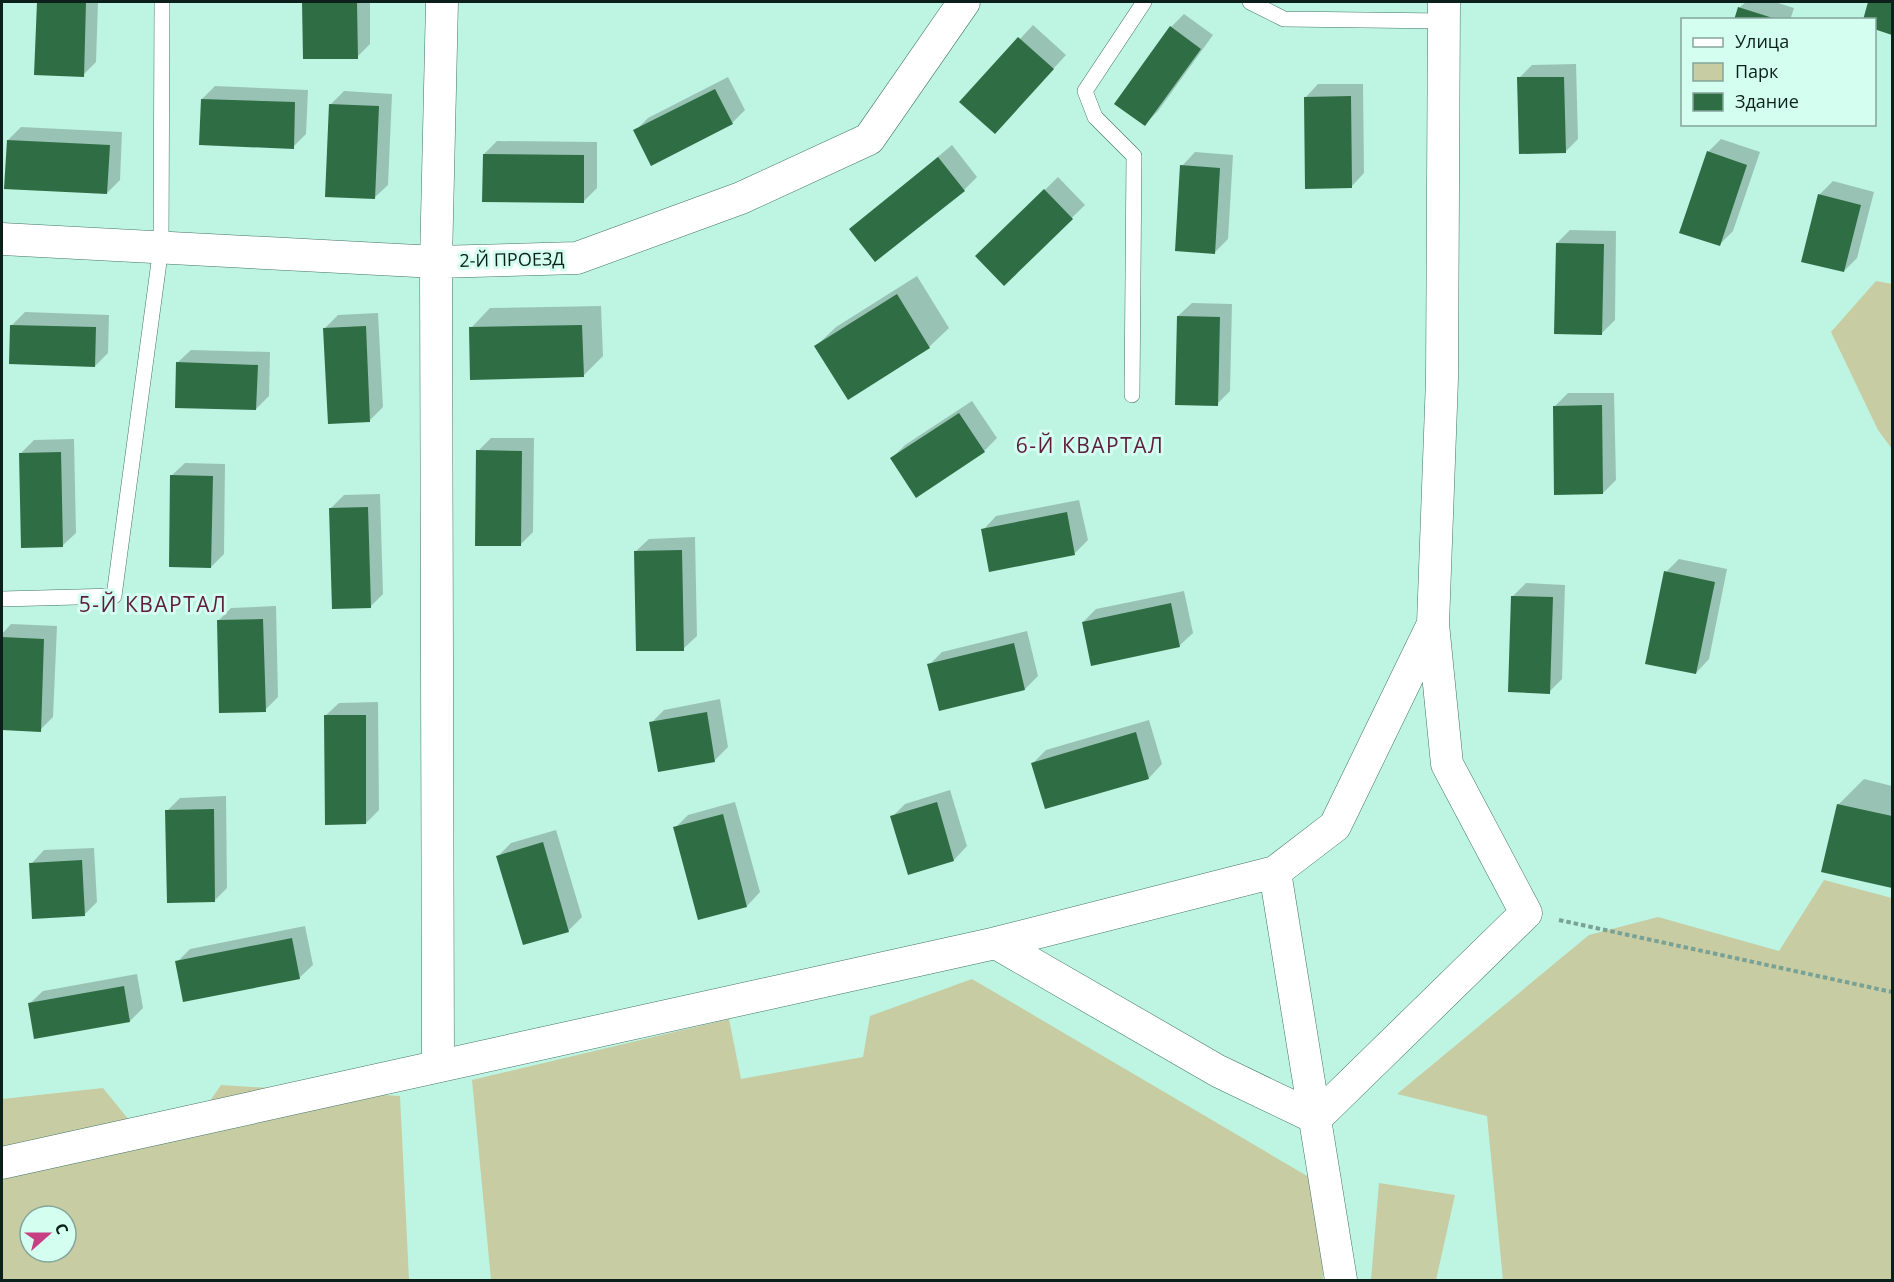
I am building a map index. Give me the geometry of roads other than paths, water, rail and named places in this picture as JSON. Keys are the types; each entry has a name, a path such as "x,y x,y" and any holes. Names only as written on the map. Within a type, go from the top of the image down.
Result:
{"street":[{"path":"438,1066 436,261 442,2"},
{"name":"2-Й ПРОЕЗД","path":"2,239 436,261 577,258 741,198 869,139 964,2"},
{"path":"1317,1118 1526,913 1447,764 1433,624 1442,379 1444,11"},
{"path":"2,1163 996,943 1275,872 1335,826 1433,624"},
{"path":"1275,872 1317,1118 1341,1281"},
{"path":"996,943 1218,1071 1317,1118"}],"lane":[{"path":"2,599 114,596 161,247 162,2"},
{"path":"1132,395 1134,156 1095,117 1085,91 1144,2"},
{"path":"1250,2 1284,19 1444,11"}],"district":[{"name":"6-Й КВАРТАЛ","path":"1090,446"},
{"name":"5-Й КВАРТАЛ","path":"153,605"}]}
